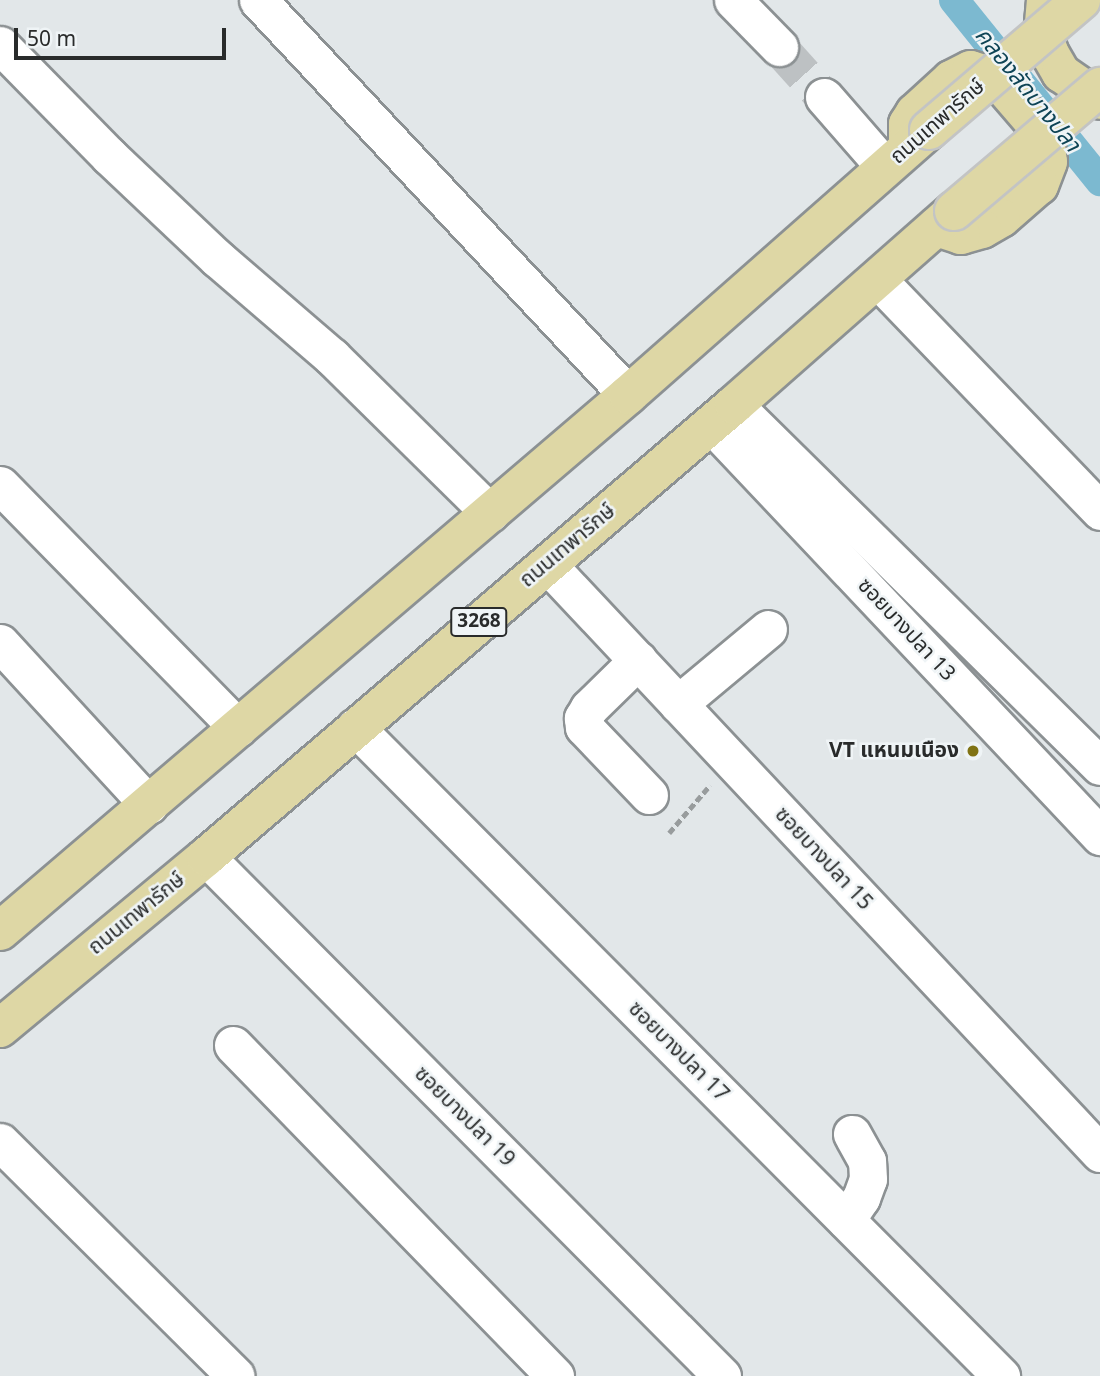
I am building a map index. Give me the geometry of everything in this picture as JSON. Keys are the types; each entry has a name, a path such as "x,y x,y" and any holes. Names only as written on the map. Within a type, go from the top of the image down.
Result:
{"main road":[{"path":"1046,0 1043,34 1050,54 1061,73 1100,100"},
{"name":"ถนนเทพารักษ์","path":"0,930 628,395 907,148 1081,0"},
{"path":"907,148 908,124 915,113 951,80 971,71 996,78 1022,104 1045,135 1048,162 1039,185 1001,218 982,229 961,235 945,219"},
{"name":"ถนนเทพารักษ์","path":"0,1028 206,857 1100,87"}],"street":[{"path":"258,0 628,395"},
{"path":"733,0 779,47"},
{"path":"0,45 109,156 217,258 332,357 490,513"},
{"path":"824,97 907,148"},
{"path":"877,279 1100,511"},
{"path":"723,414 1100,766"},
{"name":"ซอยบางปลา 13","path":"723,414 1100,836"},
{"path":"0,485 238,728"},
{"name":"ซอยบางปลา 15","path":"547,564 1100,1153"},
{"path":"678,704 768,629"},
{"path":"0,643 149,805"},
{"path":"638,660 589,708 583,718 584,727 649,795"},
{"name":"ซอยบางปลา 17","path":"355,727 1001,1376"},
{"name":"ซอยบางปลา 19","path":"206,857 722,1376"},
{"path":"233,1045 555,1376"},
{"path":"846,1220 861,1198 868,1179 867,1161 852,1134"},
{"path":"0,1142 236,1376"}],"path":[{"path":"669,834 731,760"}],"waterway":[{"name":"คลองลัดบางปลา","path":"954,0 1100,181"}],"tunnel":[{"path":"779,47 824,97"}],"place":[{"name":"VT แหนมเนือง","path":"973,751"}]}
